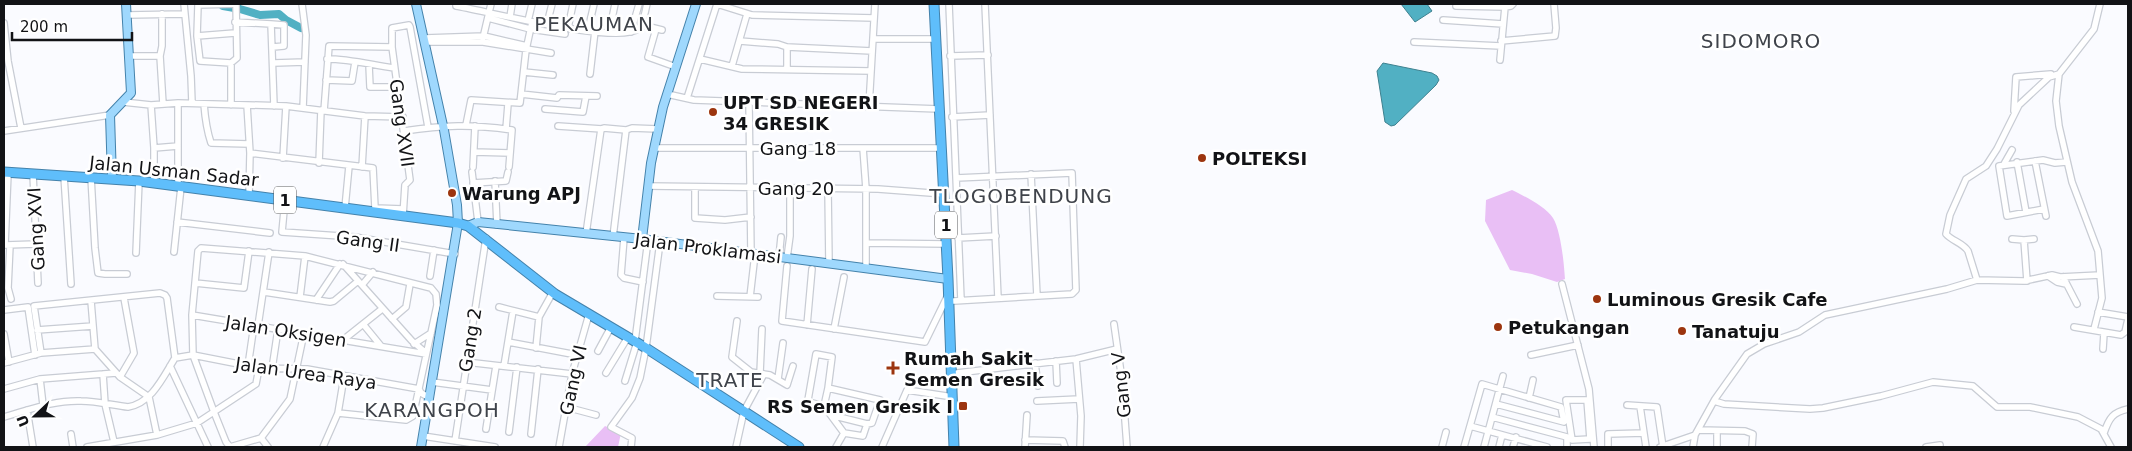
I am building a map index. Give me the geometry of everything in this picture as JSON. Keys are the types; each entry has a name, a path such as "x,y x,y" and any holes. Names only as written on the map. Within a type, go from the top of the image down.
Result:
{"highway":[{"name":"1","path":"939,4 936,39 948,279 954,298 953,397 958,447"},
{"name":"1","path":"937,16 954,298 956,373 954,447"},
{"name":"Jalan Usman Sadar","path":"6,172 138,181 345,208 403,212 458,223"},
{"name":"1","path":"458,223 468,226 486,238 553,292 634,340 799,447"}],"main road":[{"path":"112,179 110,115 131,93 126,4"},
{"path":"416,4 443,125 457,205 458,223 421,447"},
{"path":"645,240 648,186 658,129 667,94 696,4"},
{"path":"468,226 478,222"},
{"name":"Jalan Proklamasi","path":"478,222 613,236 779,257 787,262 866,268 948,279"}],"street":[{"path":"184,4 192,103"},
{"path":"224,4 236,8 234,22 237,58 231,63 201,61 197,36 198,6 224,4"},
{"path":"302,4 306,35 303,108"},
{"path":"456,4 456,6 472,6 488,15 530,29 565,34"},
{"path":"483,39 490,4"},
{"path":"510,17 512,4"},
{"path":"466,125 471,100 520,104 532,4"},
{"path":"548,24 552,4"},
{"path":"568,28 573,4"},
{"path":"588,30 594,4"},
{"path":"609,33 615,4"},
{"path":"630,32 639,4"},
{"path":"488,15 609,33 630,32 642,25 647,4"},
{"path":"686,98 717,4 748,14 874,18"},
{"path":"869,106 875,4"},
{"path":"790,188 790,236 782,321 925,342 954,298 958,238 950,56 939,4"},
{"path":"985,4 998,298"},
{"path":"1456,6 1505,7 1512,6 1513,4"},
{"path":"1414,42 1501,43 1554,36 1556,28 1554,4"},
{"path":"1977,280 1966,248 1950,239 1946,234 1950,215 1966,179 1986,166 1997,148 2014,111 2023,101 2056,74 2094,30 2100,4"},
{"path":"1500,60 1505,7"},
{"path":"162,14 162,46 160,56 163,104"},
{"path":"127,15 184,14"},
{"path":"732,66 748,14"},
{"path":"1443,20 1502,24"},
{"path":"234,22 284,25 284,46 273,47"},
{"path":"4,23 8,60 21,128"},
{"path":"271,24 274,63 274,106"},
{"name":"Gang XVII","path":"403,212 405,185 410,180 394,68 392,28 409,25 410,27 428,127"},
{"path":"642,25 659,29 648,58 676,67"},
{"path":"590,74 595,31"},
{"path":"197,36 235,33"},
{"path":"425,40 483,39 551,53"},
{"path":"873,39 936,39"},
{"path":"740,41 778,44 787,47 872,51"},
{"path":"319,163 327,60 330,46 392,46"},
{"path":"787,47 787,70"},
{"path":"950,56 988,55"},
{"path":"130,56 160,56"},
{"path":"327,60 345,59 369,65 394,68"},
{"path":"700,59 742,69 871,71"},
{"path":"274,63 305,62"},
{"path":"326,80 352,81 355,62"},
{"path":"231,63 231,105"},
{"path":"369,65 370,87 398,87"},
{"path":"524,72 553,75"},
{"path":"2014,111 2016,77 2056,74"},
{"path":"2056,74 2056,108 2066,162 2098,251 2102,298 2094,329"},
{"path":"521,94 556,98 559,95 598,96"},
{"path":"667,94 686,98 750,102 940,109"},
{"path":"545,109 583,112 586,96"},
{"path":"123,102 151,105 192,103 286,106 365,116 402,117"},
{"path":"750,102 749,149 753,254 750,297"},
{"path":"174,252 179,187 178,103"},
{"path":"204,104 205,122 209,128 211,143 249,144"},
{"path":"506,129 508,104"},
{"path":"151,105 154,183"},
{"path":"247,105 250,153 249,196"},
{"path":"283,158 286,106"},
{"path":"4,131 110,115"},
{"path":"952,117 990,115"},
{"path":"362,167 365,116"},
{"path":"404,131 443,125 466,125 513,131 506,181 473,183"},
{"path":"476,126 473,183 478,222"},
{"path":"558,126 626,130 632,128 658,129"},
{"path":"586,234 602,128"},
{"path":"613,236 626,130"},
{"path":"154,148 178,146"},
{"name":"Gang 18","path":"654,148 942,148"},
{"path":"863,148 866,189 866,268"},
{"path":"2012,150 2002,165 2006,216 2044,209"},
{"path":"474,152 510,153"},
{"path":"250,153 373,169 375,208 403,212"},
{"path":"1986,166 2035,160 2066,162"},
{"path":"2035,160 2046,216"},
{"path":"2017,162 2026,212"},
{"path":"345,208 349,166"},
{"path":"6,172 6,245 8,288 11,299"},
{"path":"954,298 1072,294 1076,290 1073,175 1071,172 956,178"},
{"name":"Gang XVI","path":"33,174 38,283"},
{"path":"1031,174 1037,296"},
{"path":"64,176 71,284"},
{"path":"91,177 98,273 126,274"},
{"path":"136,253 138,181"},
{"path":"495,181 496,225"},
{"name":"Gang 20","path":"648,186 866,189 944,194"},
{"path":"696,188 694,216 696,218 725,220 751,217"},
{"path":"828,188 828,264"},
{"name":"Gang II","path":"285,200 282,232 355,237 454,254"},
{"path":"177,222 270,233"},
{"path":"958,238 996,236"},
{"name":"Gang 2","path":"454,441 486,238"},
{"path":"624,238 620,275 624,278 643,282"},
{"path":"779,257 781,238"},
{"path":"2012,239 2034,239"},
{"path":"625,381 634,340 643,282 645,240"},
{"path":"2024,240 2027,281"},
{"path":"631,447 632,438 611,427 637,388 646,348 660,242"},
{"path":"866,243 947,244"},
{"path":"6,245 36,244"},
{"path":"304,334 298,369 290,399 260,438 232,447 226,442 193,355 192,315 198,251 201,248 249,250 305,256 431,288 436,294 437,305 413,416 408,420 338,413"},
{"path":"195,282 242,288 245,286 249,250"},
{"path":"430,276 434,250"},
{"path":"248,366 264,292 269,252"},
{"path":"300,297 305,256"},
{"path":"341,264 414,344 426,354"},
{"path":"316,300 341,264"},
{"path":"807,325 812,270"},
{"path":"264,292 334,301 373,272"},
{"path":"1693,447 1697,432 1714,401 1739,363 1754,348 1799,332 1825,315 1946,289 1977,280 2027,281 2048,276 2100,276"},
{"path":"2048,276 2066,284"},
{"path":"834,329 844,277"},
{"path":"2063,277 2077,304"},
{"path":"392,319 406,306 410,284"},
{"path":"1562,284 1590,395 1594,447"},
{"path":"536,348 539,317 553,292"},
{"path":"4,310 160,293 167,298 175,358 148,397 133,406 82,401 43,405 4,417"},
{"path":"716,296 758,298"},
{"path":"118,375 134,353 124,298"},
{"path":"90,301 95,348 118,375 148,397 157,435"},
{"path":"31,307 37,330 38,354"},
{"path":"31,307 38,354"},
{"path":"499,307 539,317"},
{"path":"343,340 382,309"},
{"path":"504,366 513,311"},
{"path":"2074,327 2094,329 2094,332 2123,334 2128,318 2098,312"},
{"name":"Gang VI","path":"559,447 572,374 589,314"},
{"name":"Jalan Oksigen","path":"192,315 426,354"},
{"path":"737,320 732,357 751,372 762,374 786,385 793,366"},
{"name":"Jalan Oksigen","path":"362,324 381,346"},
{"name":"Gang V","path":"1114,324 1127,447"},
{"path":"37,330 93,326"},
{"path":"598,351 611,327"},
{"path":"736,447 744,411 762,374 762,328"},
{"path":"272,369 278,329"},
{"path":"414,344 431,333"},
{"path":"2103,349 2104,333"},
{"path":"4,334 6,362 38,354 95,348"},
{"path":"606,373 634,340"},
{"path":"508,342 577,354"},
{"path":"778,380 783,342"},
{"path":"1531,355 1578,345"},
{"path":"956,373 1076,359 1117,349"},
{"path":"824,406 832,357 816,354 809,401 824,406 844,433 862,436 867,424"},
{"path":"175,358 193,355"},
{"name":"Jalan Urea Raya","path":"193,355 259,368 298,369 419,389 423,385 432,383"},
{"path":"1076,359 1080,447"},
{"path":"1056,361 1057,383"},
{"path":"466,362 572,374"},
{"path":"1035,363 1038,386"},
{"path":"170,366 208,447"},
{"path":"486,429 496,366"},
{"path":"509,432 516,367"},
{"path":"87,447 118,444 197,423 256,384 259,368"},
{"path":"531,434 538,369"},
{"path":"4,389 40,379 103,374 118,375"},
{"path":"103,374 105,404 118,444"},
{"path":"1484,447 1503,376"},
{"path":"323,447 338,413 344,377"},
{"path":"40,379 43,405"},
{"path":"1529,398 1534,380"},
{"path":"1714,401 1724,404 1817,408 1881,396 1932,382 1973,386 1997,407 2030,407 2078,417 2098,427 2104,433 2111,447"},
{"path":"432,383 492,390"},
{"path":"1464,447 1481,384 1561,407 1564,422 1496,404"},
{"path":"828,388 880,400 872,423 867,424 831,415"},
{"path":"419,389 421,393 430,398"},
{"path":"882,447 907,390 953,397"},
{"path":"1037,401 1079,398"},
{"path":"1590,439 1572,440 1566,400 1587,400 1590,439 1590,447"},
{"path":"1627,405 1658,408 1662,447 1697,432 1717,431 1745,431 1753,434 1752,447"},
{"path":"566,406 596,416"},
{"path":"1640,406 1646,447"},
{"path":"2104,433 2112,415 2119,410 2128,408"},
{"path":"27,410 34,447"},
{"path":"1025,447 1027,415"},
{"path":"1492,417 1567,436 1567,447"},
{"path":"1470,426 1516,437 1529,445 1543,447"},
{"path":"1717,431 1717,447"},
{"path":"1442,447 1446,432"},
{"path":"836,447 844,433"},
{"path":"1608,447 1608,434 1644,433"},
{"path":"71,434 73,447"},
{"path":"1499,447 1502,435"},
{"path":"423,436 495,447"},
{"path":"1513,447 1516,437"},
{"path":"260,438 268,447"},
{"path":"1025,440 1064,441 1065,447"},
{"path":"1926,447 1940,445"}],"shaded area":[{"path":"1512,190 1540,205 1553,218 1560,239 1565,279 1557,282 1532,274 1510,270 1485,221 1486,200"},
{"path":"605,426 621,433 618,447 585,447"}],"water":[{"path":"1401,4 1427,4 1432,11 1415,22"},
{"path":"1383,63 1432,73 1439,80 1395,125 1391,126 1385,122 1377,71"}],"waterway":[{"path":"223,6 260,15 279,14 301,28"}],"place":[{"name":"UPT SD NEGERI 34 GRESIK","path":"713,112"},
{"name":"POLTEKSI","path":"1202,158"},
{"name":"Warung APJ","path":"452,193"},
{"name":"Luminous Gresik Cafe","path":"1597,299"},
{"name":"Petukangan","path":"1498,327"},
{"name":"Tanatuju","path":"1682,331"},
{"name":"Rumah Sakit Semen Gresik","path":"893,368"},
{"name":"RS Semen Gresik I","path":"963,406"}],"district":[{"name":"PEKAUMAN","path":"594,24"},
{"name":"SIDOMORO","path":"1761,41"},
{"name":"TLOGOBENDUNG","path":"1021,196"},
{"name":"TRATE","path":"730,380"},
{"name":"KARANGPOH","path":"432,410"}]}
